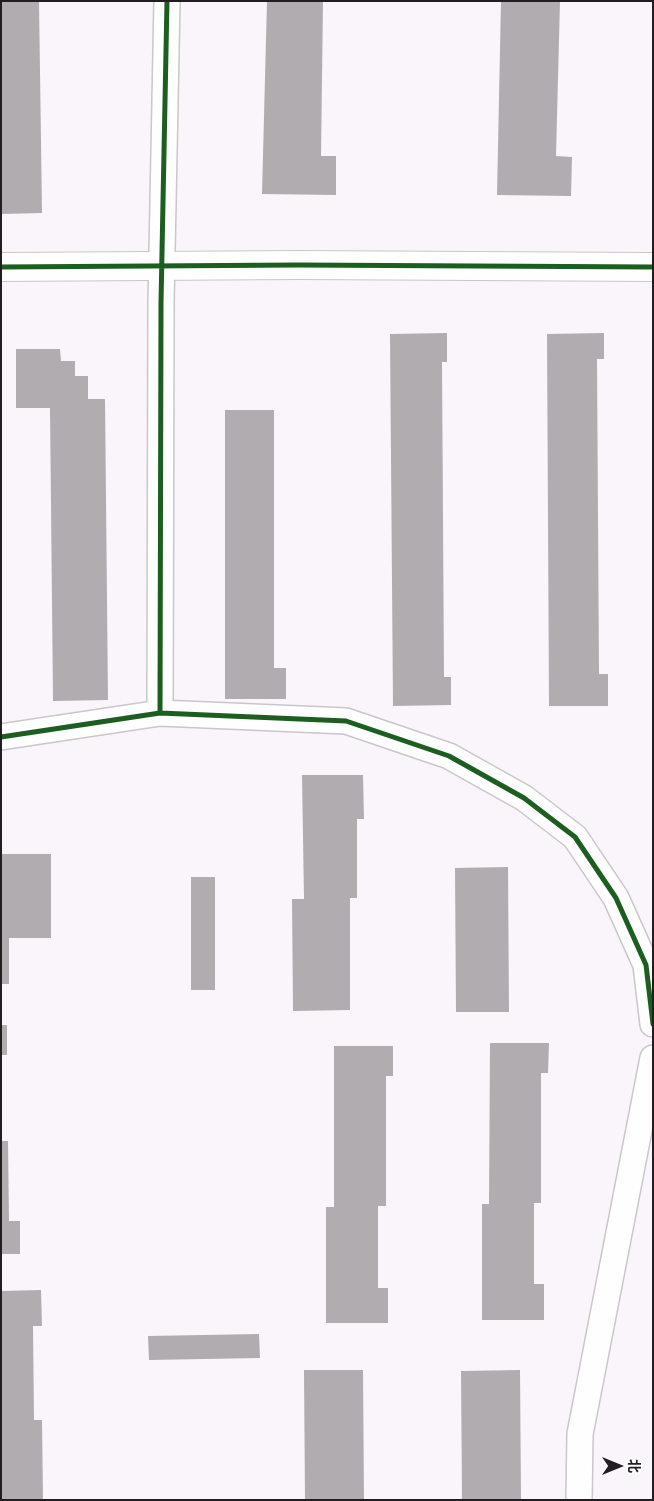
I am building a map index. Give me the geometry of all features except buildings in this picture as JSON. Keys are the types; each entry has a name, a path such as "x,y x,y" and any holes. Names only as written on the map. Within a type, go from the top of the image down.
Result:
{"street":[{"path":"160,713 162,266 167,1"},
{"path":"1,267 298,265 653,267"},
{"path":"1,737 160,713 346,721 449,756 524,798 575,837 616,898 646,965 653,1024"},
{"path":"579,1500 580,1434 653,1058"}],"cycle path":[{"path":"160,713 161,303 167,1"},
{"path":"1,267 298,265 653,267"},
{"path":"1,737 160,713 346,721 449,756 524,798 575,837 616,898 646,965 653,1024"}]}
